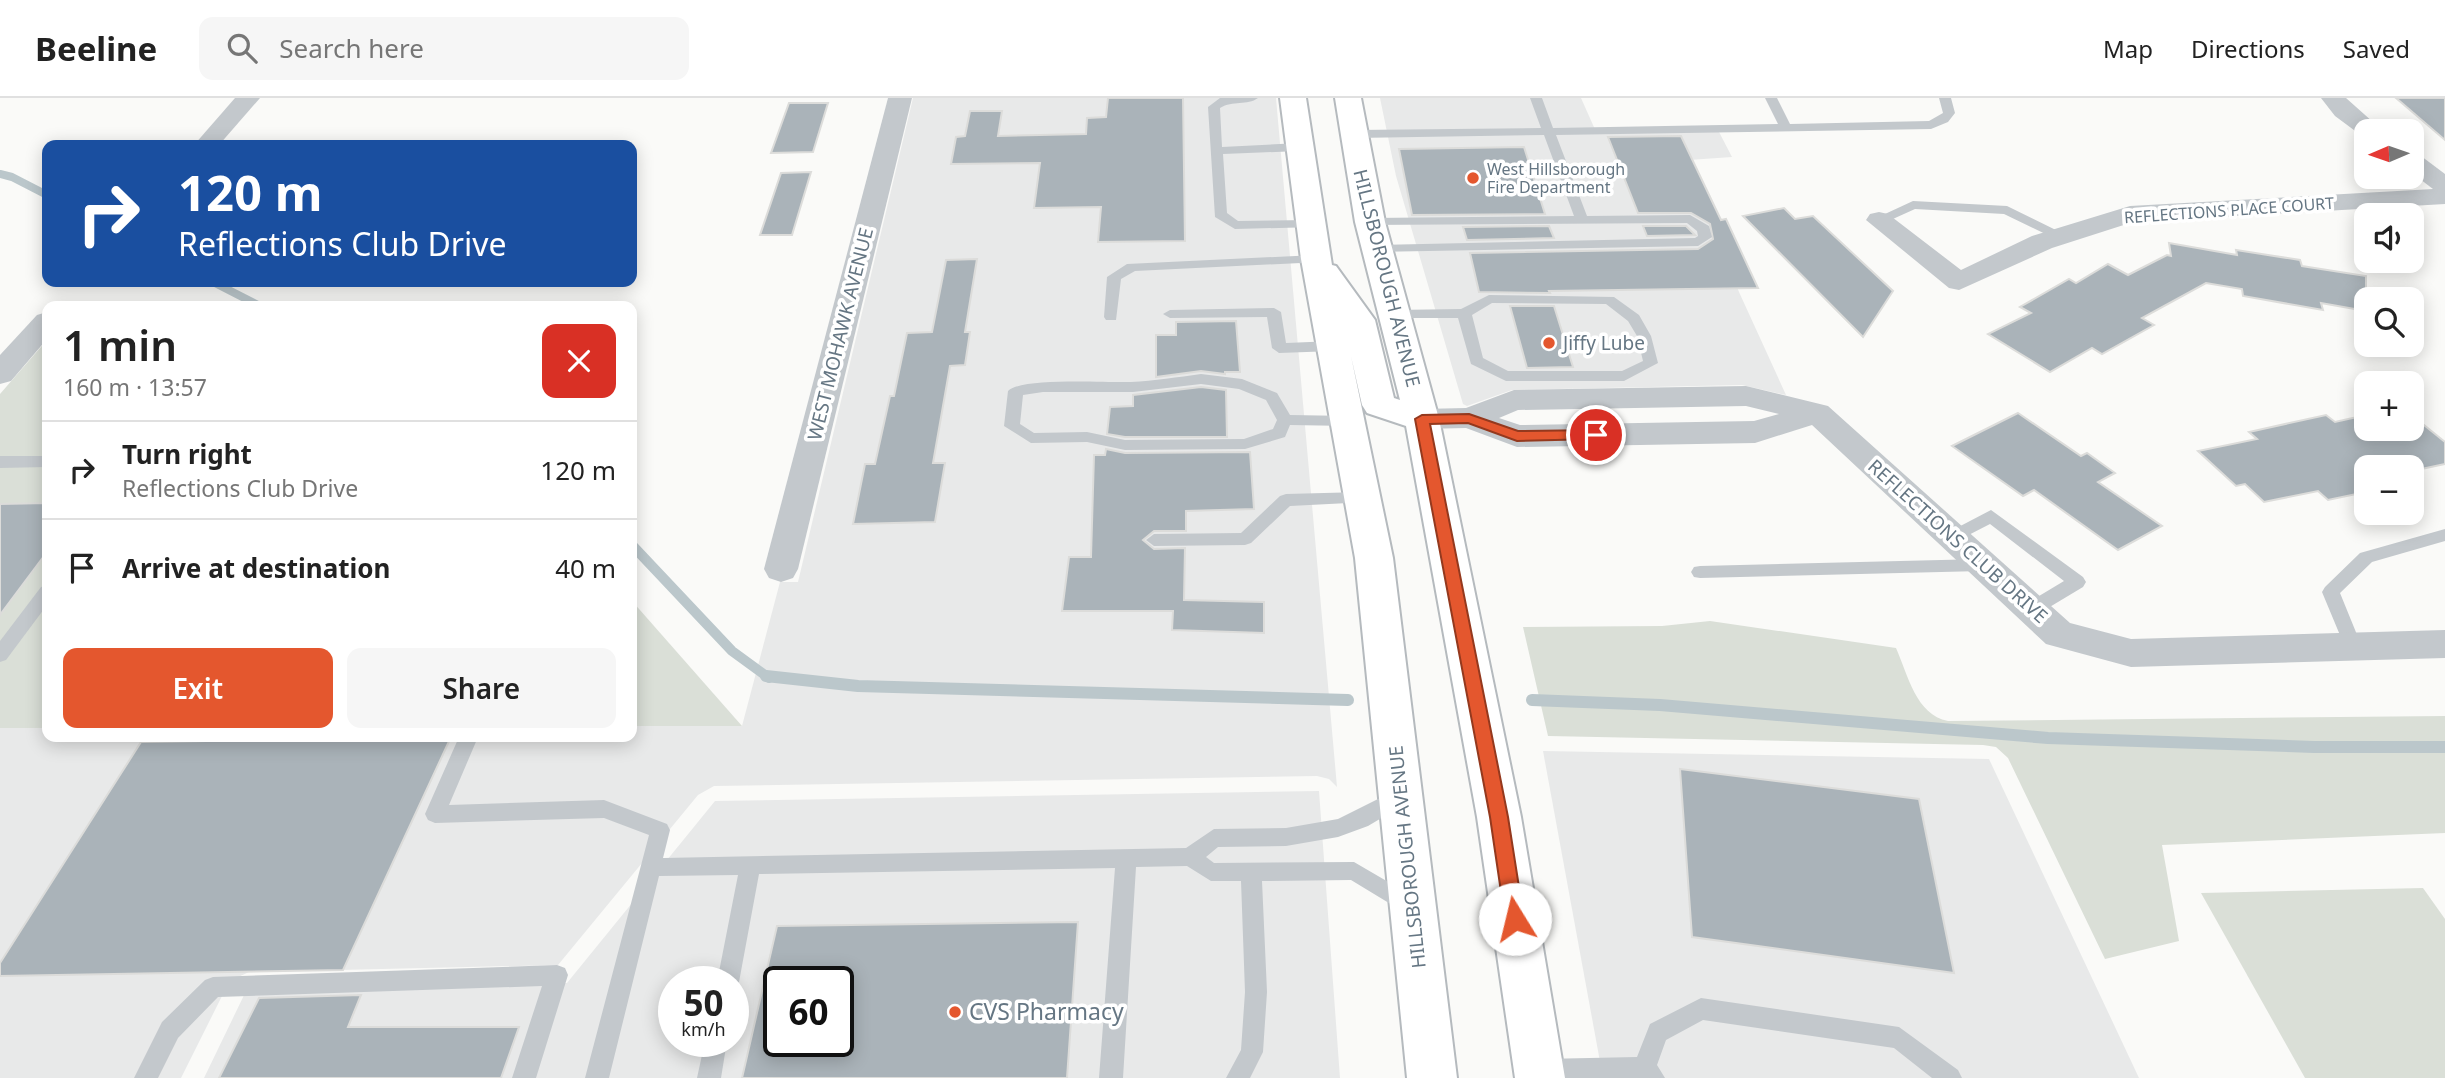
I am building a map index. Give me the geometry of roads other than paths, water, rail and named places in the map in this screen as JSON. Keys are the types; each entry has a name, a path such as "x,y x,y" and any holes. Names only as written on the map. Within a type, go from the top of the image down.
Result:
{"main road":[{"name":"HILLSBOROUGH AVENUE","path":"1293,98 1326,135 1373,235 1422,419 1499,817 1539,1074"},
{"path":"1314,98 1326,135 1344,219 1391,302"},
{"name":"HILLSBOROUGH AVENUE","path":"1348,98 1326,135 1313,242 1374,558 1432,1078"},
{"path":"1313,242 1359,320 1379,405 1422,419"}],"street":[{"path":"210,140 248,98"},
{"name":"WEST MOHAWK AVENUE","path":"781,569 900,98"},
{"path":"2333,98 2355,119"},
{"path":"2424,170 2445,186"},
{"name":"REFLECTIONS PLACE COURT","path":"1879,220 1959,282 2042,242 2130,214 2445,196"},
{"path":"0,374 42,327"},
{"name":"REFLECTIONS CLUB DRIVE","path":"1422,419 1469,418 1517,436 1755,432 1817,413 2059,634 2131,653 2445,645"}],"lane":[{"path":"1252,98 1227,99 1214,107 1220,214 1235,225 1313,242"},
{"path":"1536,98 1582,219"},
{"path":"1771,98 1786,128"},
{"path":"1216,151 1326,135 1931,125 1944,119 1949,113 1945,98"},
{"path":"1879,220 1913,205 2007,211 2061,236"},
{"path":"1582,219 1690,219 1704,229 1705,237 1698,242 1373,235 1582,219"},
{"path":"1111,317 1114,278 1132,267 1313,242"},
{"path":"1391,302 1464,313 1489,299 1609,300 1634,318 1644,336 1651,363 1624,376 1506,376 1476,361 1464,313"},
{"path":"1170,314 1274,312 1279,348 1334,346"},
{"path":"1201,379 1242,384 1272,397 1285,420 1279,433 1245,444 1211,445 1125,445 1087,437 1031,438 1012,426 1016,391 1043,387 1133,387 1201,379"},
{"path":"1285,420 1349,421"},
{"path":"0,462 42,462"},
{"path":"1154,540 1245,539 1286,500 1363,498"},
{"path":"1953,537 1991,516 2077,582 2032,609"},
{"path":"2353,647 2332,592 2366,557 2445,535"},
{"path":"1700,572 1982,565"},
{"path":"0,655 42,599"},
{"path":"466,742 435,814 604,808 660,830 597,1078"},
{"path":"651,867 1190,857 1214,838 1281,839 1325,832 1357,821 1400,797"},
{"path":"1190,857 1211,872 1354,871 1413,908"},
{"path":"1111,1078 1126,859"},
{"path":"731,966 750,866"},
{"path":"1238,1078 1252,1052 1256,992 1251,870"},
{"path":"146,1078 170,1030 213,987 557,975 524,1078"},
{"path":"1539,1074 1648,1073 1658,1032 1701,1009 1899,1038 1950,1078"},
{"path":"709,1078 713,1057"}],"waterway":[{"path":"0,174 42,192"},
{"path":"223,287 250,301"},
{"path":"637,550 732,651 766,676"},
{"path":"766,676 858,686 1348,700"},
{"path":"1532,700 1660,705 2048,738 2314,747 2445,747"}],"place":[{"name":"West Hillsborough Fire Department","path":"1473,178"},
{"name":"Jiffy Lube","path":"1549,343"},
{"name":"CVS Pharmacy","path":"955,1012"}]}
